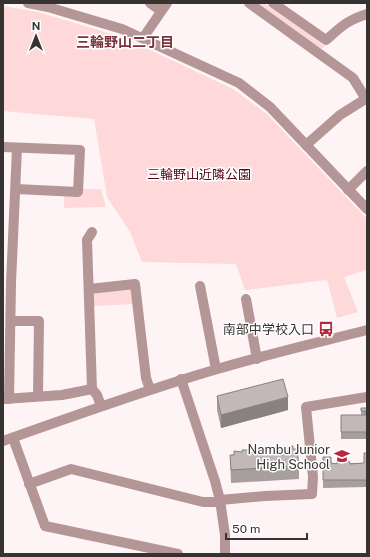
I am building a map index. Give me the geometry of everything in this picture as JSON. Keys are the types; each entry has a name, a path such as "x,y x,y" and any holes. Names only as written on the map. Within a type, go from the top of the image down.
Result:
{"street":[{"path":"28,3 48,7 122,29 239,83 270,107 367,209"},
{"path":"143,38 164,7 150,3"},
{"path":"248,3 353,78 366,99 340,115 306,145"},
{"path":"273,3 326,40 343,24 367,14"},
{"path":"3,147 80,150 78,192 16,189"},
{"path":"17,148 11,283 11,321 6,399 62,395 92,389"},
{"path":"348,190 367,171"},
{"path":"92,232 87,240 92,389 101,406"},
{"path":"88,289 135,284 146,378 150,389"},
{"path":"200,286 216,369"},
{"path":"246,299 257,359"},
{"path":"11,321 39,321 38,396"},
{"path":"178,554 44,526 29,484 8,439 150,389 216,369 367,330"},
{"path":"182,380 215,481 220,501 225,535 225,554"},
{"path":"29,484 71,469 203,502 265,496 312,494 313,477 306,407 367,397"}],"green space":[{"path":"257,3 264,3 325,46 321,49"},
{"name":"三輪野山近隣公園","path":"3,6 38,12 125,38 233,89 267,114 367,219 367,270 344,277 358,312 337,318 327,280 245,290 236,264 142,262 130,232 107,197 94,119 3,111"},
{"path":"83,189 101,189 106,207 64,208 64,196 82,197"},
{"path":"129,289 133,292 134,304 94,306 93,295 96,292"}],"building":[{"path":"283,379 288,397 221,415 217,396"},
{"path":"361,408 367,408 367,432 341,432 341,415 366,415 366,411 361,411"},
{"path":"293,446 293,449 297,449 299,466 231,470 230,455 234,455 234,451 242,452 242,450 248,450 248,453 254,452 254,448 263,449 264,447 271,447 271,450 279,450 278,447 285,447 285,449 288,449 288,447"},
{"path":"364,453 367,453 367,480 323,480 323,457 331,457 331,463 337,464 337,461 349,461 350,464 364,463"}],"place":[{"name":"南部中学校入口","path":"326,329"},
{"name":"Nambu Junior High School","path":"342,456"}],"district":[{"name":"三輪野山二丁目","path":"125,42"}]}
